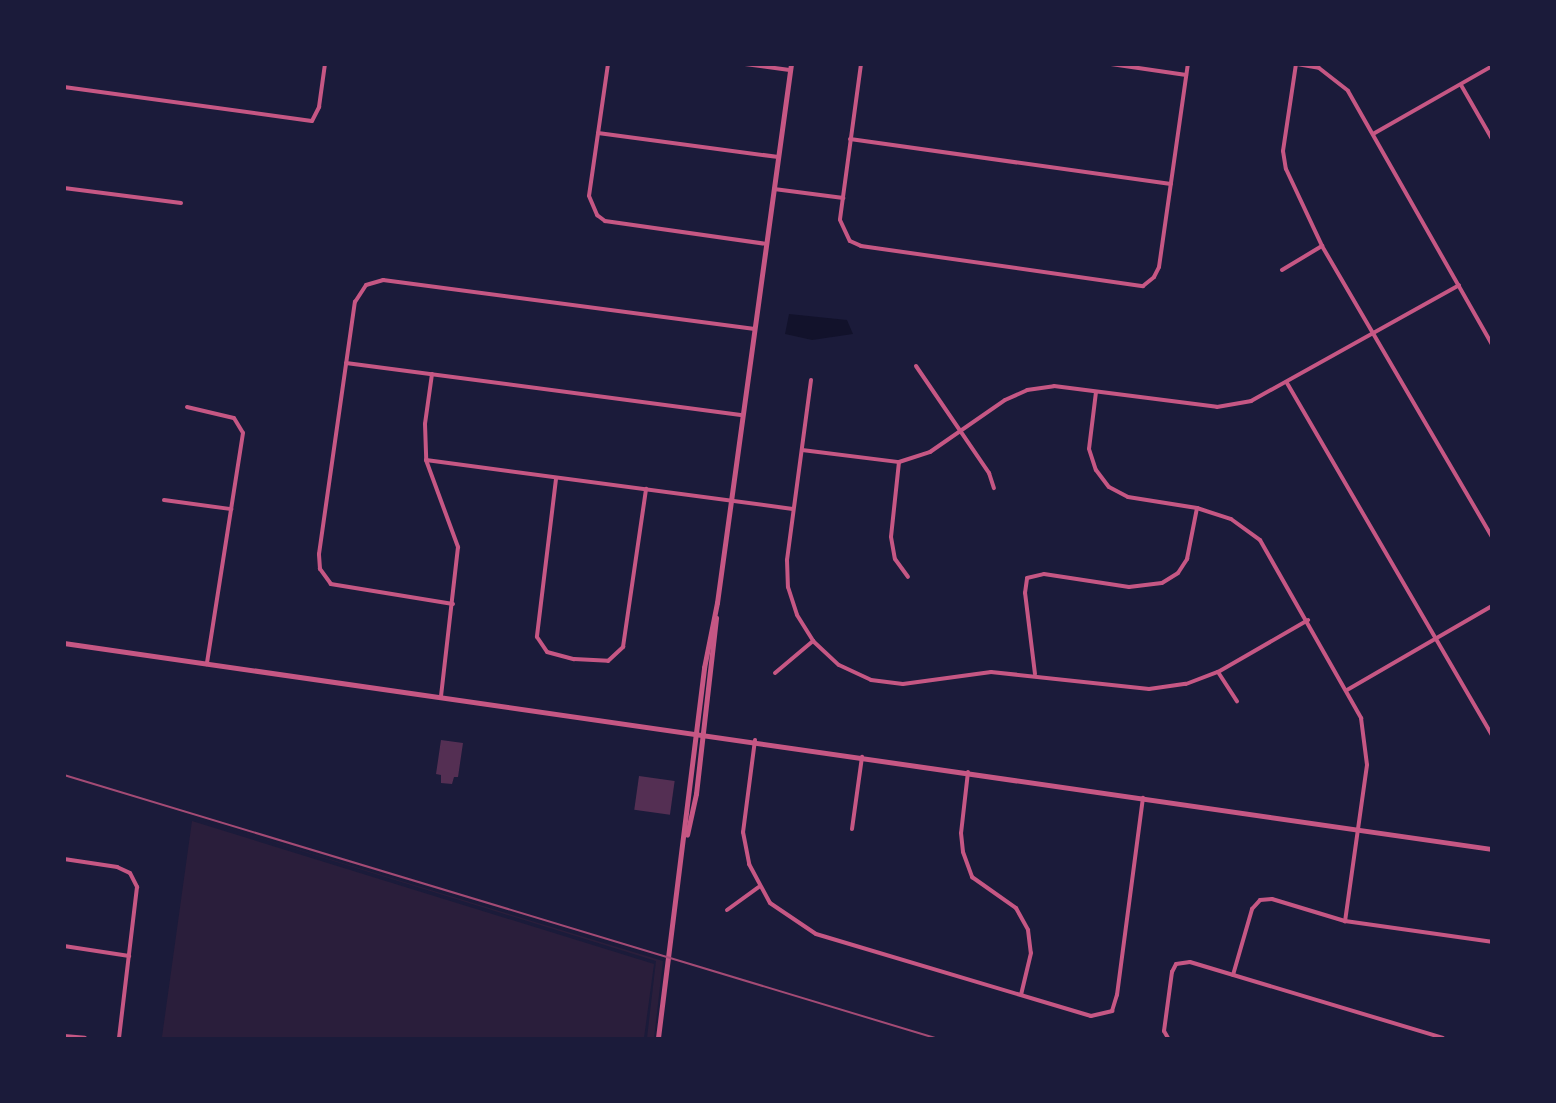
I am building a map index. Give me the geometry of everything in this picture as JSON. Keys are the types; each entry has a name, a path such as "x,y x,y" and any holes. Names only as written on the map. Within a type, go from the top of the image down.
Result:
{"street":[{"path":"64,87 312,120 319,107 325,64"},
{"path":"608,64 589,196 592,209 605,221 766,244"},
{"path":"658,1038 696,731 732,500 791,67 745,64"},
{"path":"861,64 843,198 842,232 861,246 1143,285 1154,277 1159,267 1188,64"},
{"path":"1112,64 1186,75"},
{"path":"1491,344 1373,134 1339,80 1319,68 1297,64 1283,151 1286,169 1322,246 1491,537"},
{"path":"1373,134 1491,66"},
{"path":"1460,84 1491,139"},
{"path":"598,134 778,157"},
{"path":"850,139 1171,184"},
{"path":"64,188 181,203"},
{"path":"774,189 843,198"},
{"path":"1282,270 1322,246"},
{"path":"453,604 331,584 320,569 319,554 355,302 366,285 383,280 755,329"},
{"path":"802,450 899,462 930,452 1005,400 1027,390 1054,386 1217,407 1251,401 1287,383 1459,285"},
{"path":"346,363 743,415"},
{"path":"916,366 988,473 993,488"},
{"path":"432,375 425,424 426,460 458,548 441,697"},
{"path":"811,380 793,509 788,588 797,615 813,641 839,665 871,680 903,684 991,672 1035,674 1149,689 1186,684 1218,672 1308,620"},
{"path":"1287,383 1433,640 1491,735"},
{"path":"1096,392 1089,449 1096,470 1109,487 1128,497 1197,508 1231,519 1260,540 1347,690 1360,718 1366,746 1359,829 1345,921"},
{"path":"187,406 234,418 243,433 207,664"},
{"path":"426,460 793,509"},
{"path":"899,462 891,537 895,559 908,577"},
{"path":"556,479 537,637 547,652 574,659 608,661 623,647 646,489"},
{"path":"164,500 231,509"},
{"path":"1035,674 1025,593 1027,578 1044,574 1129,587 1162,583 1178,573 1187,559 1197,508"},
{"path":"682,856 704,732 717,603"},
{"path":"1347,690 1491,606"},
{"path":"775,673 813,641"},
{"path":"64,643 704,732 1491,849"},
{"path":"1218,672 1237,701"},
{"path":"755,740 744,832 749,864 759,887 770,903 816,934 1091,1016 1112,1011 1143,797"},
{"path":"852,829 862,756"},
{"path":"968,772 961,833 963,852 972,877 1016,908 1028,930 1031,953 1021,995"},
{"path":"64,859 117,867 130,873 137,887 118,1038"},
{"path":"727,910 759,887"},
{"path":"1233,975 1252,909 1260,900 1272,898 1345,921 1491,942"},
{"path":"64,946 129,956"},
{"path":"1168,1038 1164,1031 1176,964 1190,962 1443,1038"},
{"path":"64,1036 85,1038"}],"shaded area":[{"path":"789,314 847,320 853,334 812,340 785,334"},
{"path":"195,818 663,961 654,1038 647,1038 656,961"},
{"path":"192,821 654,964 644,1038 162,1037"}],"building":[{"path":"441,740 463,743 458,777 454,777 452,784 441,783 441,775 436,774"},
{"path":"639,776 675,781 670,815 634,810"}],"railway":[{"path":"64,775 935,1038"}]}
